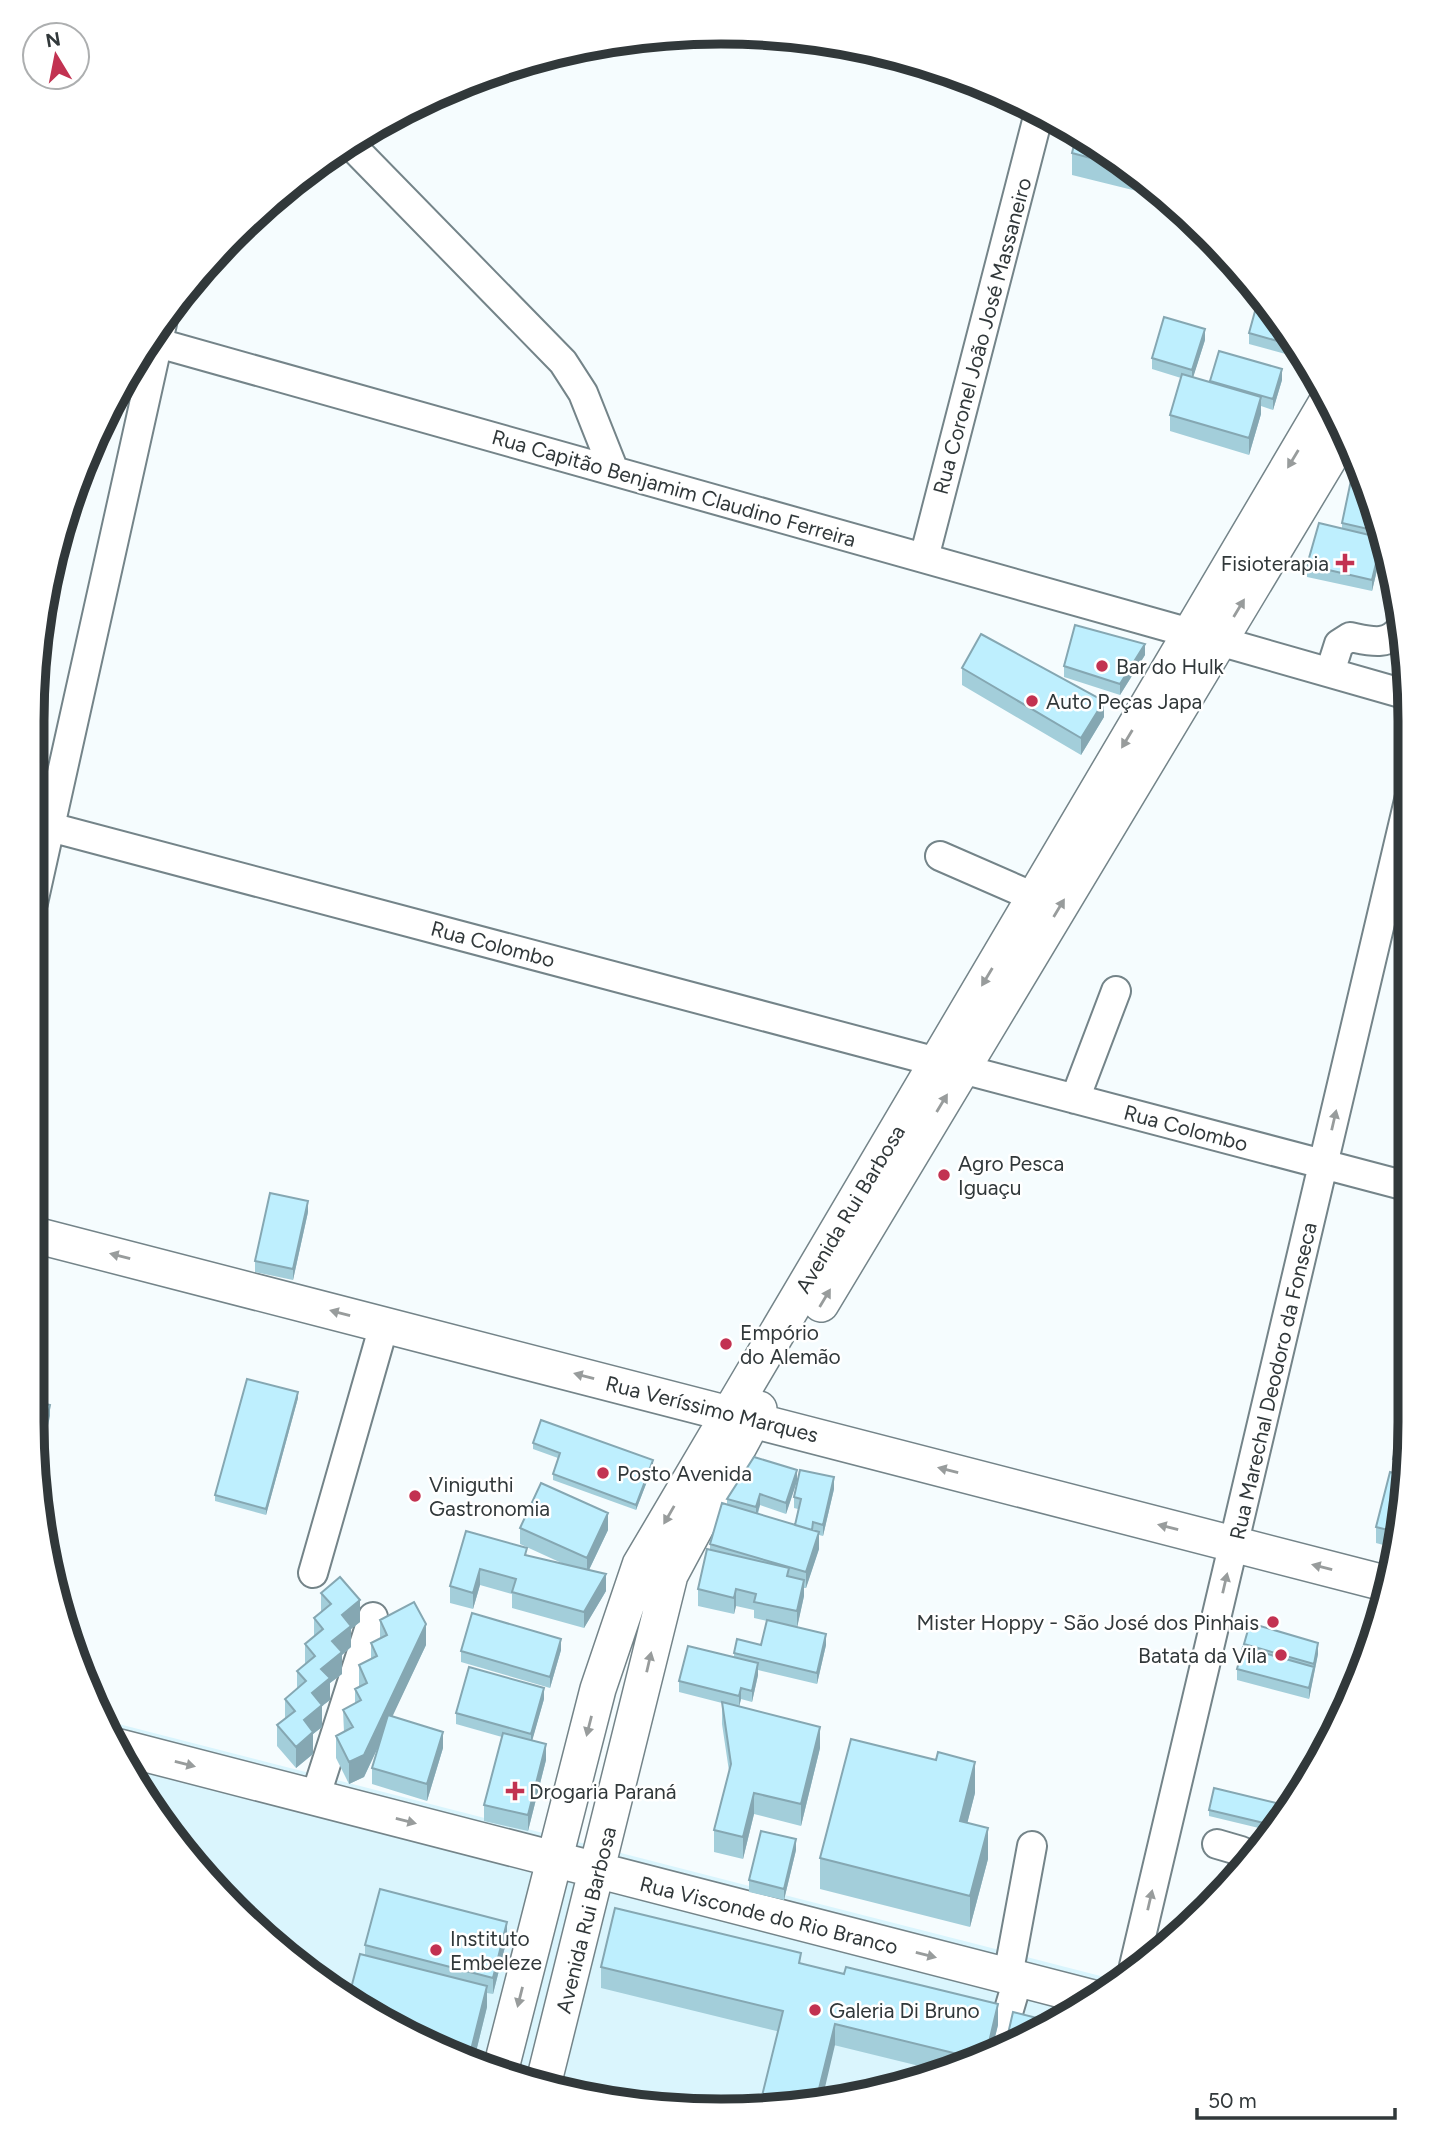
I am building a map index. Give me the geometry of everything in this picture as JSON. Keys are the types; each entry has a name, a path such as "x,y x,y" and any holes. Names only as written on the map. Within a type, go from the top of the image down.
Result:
{"main road":[{"name":"Avenida Rui Barbosa","path":"502,2063 598,1689 640,1565 740,1417 1204,637 1323,410"},
{"name":"Avenida Rui Barbosa","path":"950,1065 1034,897 1204,637 1338,442"},
{"name":"Rua Veríssimo Marques","path":"44,1237 1379,1582"},
{"name":"Avenida Rui Barbosa","path":"546,2076 670,1575 740,1417"},
{"name":"Rua Visconde do Rio Branco","path":"128,1749 1082,1995"}],"street":[{"name":"Rua Coronel João José Massaneiro","path":"924,558 1038,122"},
{"path":"356,151 563,362 583,393 614,471"},
{"name":"Rua Capitão Benjamim Claudino Ferreira","path":"167,333 614,471 1397,692"},
{"path":"44,853 156,348"},
{"path":"1330,672 1339,644 1350,637 1379,642 1393,638"},
{"name":"Rua Colombo","path":"50,827 1398,1184"},
{"name":"Rua Marechal Deodoro da Fonseca","path":"1137,1955 1398,847"},
{"path":"940,856 1034,897"},
{"path":"1075,1099 1115,991"},
{"path":"313,1573 384,1325"},
{"path":"315,1798 373,1617"},
{"path":"1217,1844 1241,1851 1242,1854"},
{"path":"999,2039 1013,1977 1032,1846"}],"shaded area":[{"path":"114,1723 1107,1978 1060,2009 980,2048 896,2076 853,2086 765,2098 677,2098 589,2086 546,2076 462,2048 382,2009 309,1959 274,1931 212,1869 184,1834 134,1761"}],"building":[{"path":"1074,143 1101,161 1072,153"},
{"path":"1256,307 1282,342 1249,333"},
{"path":"1164,317 1205,329 1192,370 1152,358"},
{"path":"1219,351 1282,369 1273,399 1210,381"},
{"path":"1182,374 1261,397 1249,438 1170,415"},
{"path":"1352,476 1370,529 1342,523"},
{"name":"Fisioterapia","path":"1319,523 1372,536 1378,557 1372,580 1307,565"},
{"name":"Bar do Hulk","path":"1075,625 1145,644 1120,684 1064,666"},
{"name":"Auto Peças Japa","path":"981,634 1104,701 1081,738 962,668"},
{"path":"270,1193 308,1201 293,1269 255,1261"},
{"path":"247,1379 298,1392 266,1509 215,1495"},
{"path":"44,1404 50,1405 44,1432"},
{"name":"Posto Avenida","path":"541,1420 653,1460 636,1505 553,1474 560,1453 533,1443"},
{"path":"1398,1440 1397,1460 1393,1459"},
{"path":"754,1457 797,1470 786,1503 760,1494 756,1507 727,1499"},
{"path":"800,1470 834,1477 823,1525 813,1522 812,1530 795,1525 801,1499 794,1497"},
{"path":"1390,1472 1396,1474 1389,1530 1376,1527"},
{"path":"541,1483 608,1513 587,1558 520,1528"},
{"path":"722,1503 819,1532 806,1572 710,1544"},
{"path":"466,1531 527,1548 525,1555 606,1574 584,1612 512,1592 516,1579 480,1569 473,1593 450,1586"},
{"path":"707,1549 789,1568 787,1576 804,1580 797,1611 754,1602 756,1594 736,1589 734,1598 698,1589"},
{"path":"340,1577 360,1600 342,1615 351,1626 332,1641 342,1652 321,1669 330,1678 312,1693 322,1705 304,1720 313,1732 296,1747 277,1725 295,1711 285,1699 306,1681 297,1671 315,1656 305,1644 323,1629 314,1618 331,1604 321,1593"},
{"path":"414,1602 426,1624 364,1755 349,1762 336,1736 353,1727 343,1710 361,1700 355,1689 367,1683 359,1665 377,1656 371,1643 387,1635 380,1620"},
{"path":"472,1613 561,1639 550,1677 461,1651"},
{"path":"767,1620 826,1634 817,1673 734,1653 737,1639 761,1645"},
{"path":"1250,1623 1318,1643 1314,1664 1244,1644"},
{"path":"688,1646 758,1663 752,1691 741,1688 739,1696 679,1681"},
{"path":"1243,1647 1314,1667 1309,1688 1237,1669"},
{"path":"469,1667 544,1688 531,1734 456,1713"},
{"path":"722,1702 820,1727 801,1804 754,1793 743,1837 714,1830 731,1764"},
{"path":"388,1715 443,1732 427,1784 372,1768"},
{"name":"Drogaria Paraná","path":"503,1733 546,1744 528,1815 484,1805"},
{"path":"851,1739 936,1760 938,1752 975,1762 960,1821 988,1828 970,1896 820,1858"},
{"path":"1214,1788 1280,1804 1263,1827 1264,1823 1209,1810"},
{"path":"761,1831 796,1839 784,1889 749,1880"},
{"name":"Instituto Embeleze","path":"380,1889 507,1922 493,1978 365,1945"},
{"name":"Galeria Di Bruno","path":"615,1908 801,1953 799,1963 844,1974 846,1967 998,2004 989,2044 961,2055 835,2024 818,2092 761,2098 783,2011 601,1967"},
{"path":"360,1954 487,1986 471,2051 382,2009 351,1989"},
{"path":"1013,2012 1041,2019 1021,2029 1008,2035"}],"place":[{"name":"Fisioterapia","path":"1345,563"},
{"name":"Bar do Hulk","path":"1102,666"},
{"name":"Auto Peças Japa","path":"1032,701"},
{"name":"Agro Pesca Iguaçu","path":"944,1175"},
{"name":"Empório do Alemão","path":"726,1344"},
{"name":"Posto Avenida","path":"603,1473"},
{"name":"Viniguthi Gastronomia","path":"415,1496"},
{"name":"Mister Hoppy - São José dos Pinhais","path":"1273,1622"},
{"name":"Batata da Vila","path":"1281,1655"},
{"name":"Drogaria Paraná","path":"515,1791"},
{"name":"Instituto Embeleze","path":"436,1950"},
{"name":"Galeria Di Bruno","path":"815,2010"}]}
